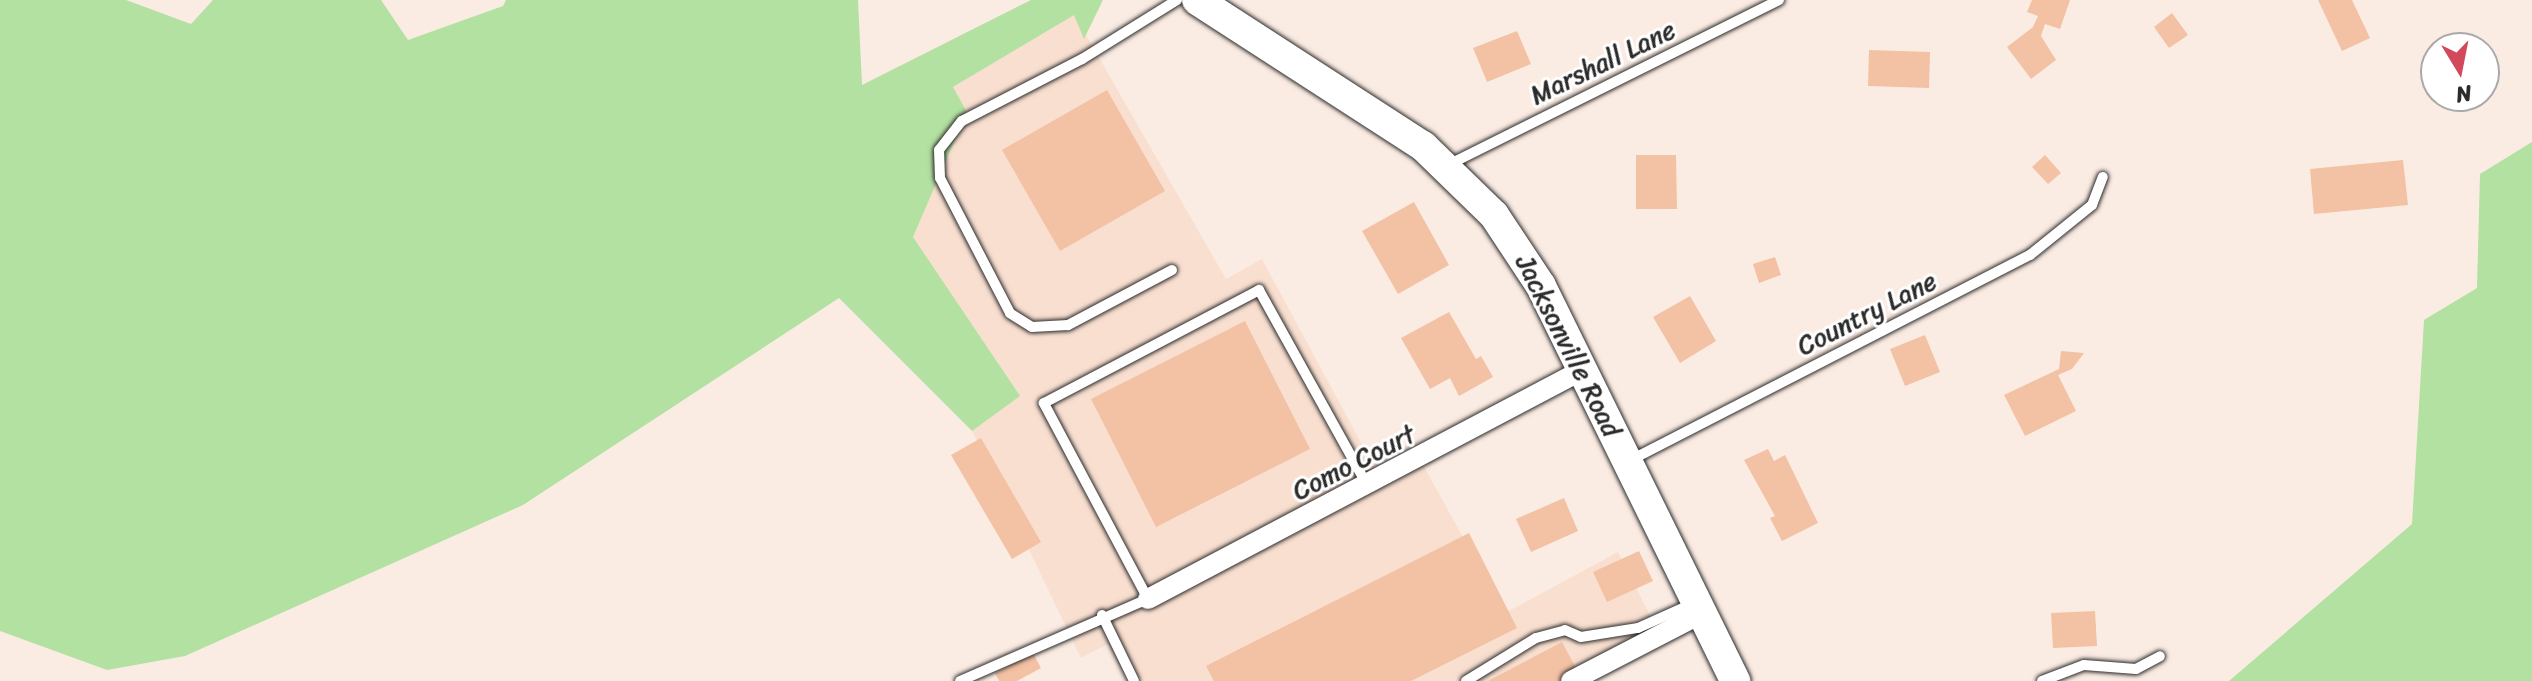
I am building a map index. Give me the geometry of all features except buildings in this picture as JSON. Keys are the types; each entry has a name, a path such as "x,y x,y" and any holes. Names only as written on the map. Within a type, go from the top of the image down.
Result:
{"main road":[{"name":"Jacksonville Road","path":"1197,0 1446,166 1519,249 1735,681"}],"street":[{"name":"Como Court","path":"1148,599 1582,370"},
{"path":"1571,681 1699,608"}],"lane":[{"path":"1172,270 1068,325 1032,327 1010,313 940,178 939,150 962,121 1082,59 1177,0"},
{"name":"Marshall Lane","path":"1446,166 1779,0"},
{"name":"Country Lane","path":"1627,462 2030,255 2092,205 2103,177"},
{"path":"960,681 1102,615 1148,599 1044,403 1259,290 1367,485"},
{"path":"1466,681 1536,638 1565,630 1581,637 1638,628 1699,608"},
{"path":"1102,615 1134,681"},
{"path":"2042,681 2084,665 2136,669 2160,656"}],"shaded area":[{"path":"1074,14 1226,279 1262,259 1379,476 1417,454 1505,613 1618,552 1662,639 1587,681 1128,681 1108,644 1081,658 972,431 1019,396 913,237 967,112 953,87"}],"green space":[{"path":"0,0 126,0 191,24 213,0 381,0 408,40 503,6 506,0 858,0 862,85 1031,0 1103,0 1084,39 1074,15 953,87 967,112 913,237 1020,396 972,431 839,298 523,505 185,656 107,670 0,631"},
{"path":"2532,142 2532,681 2229,681 2412,524 2424,320 2477,288 2480,174"}]}
